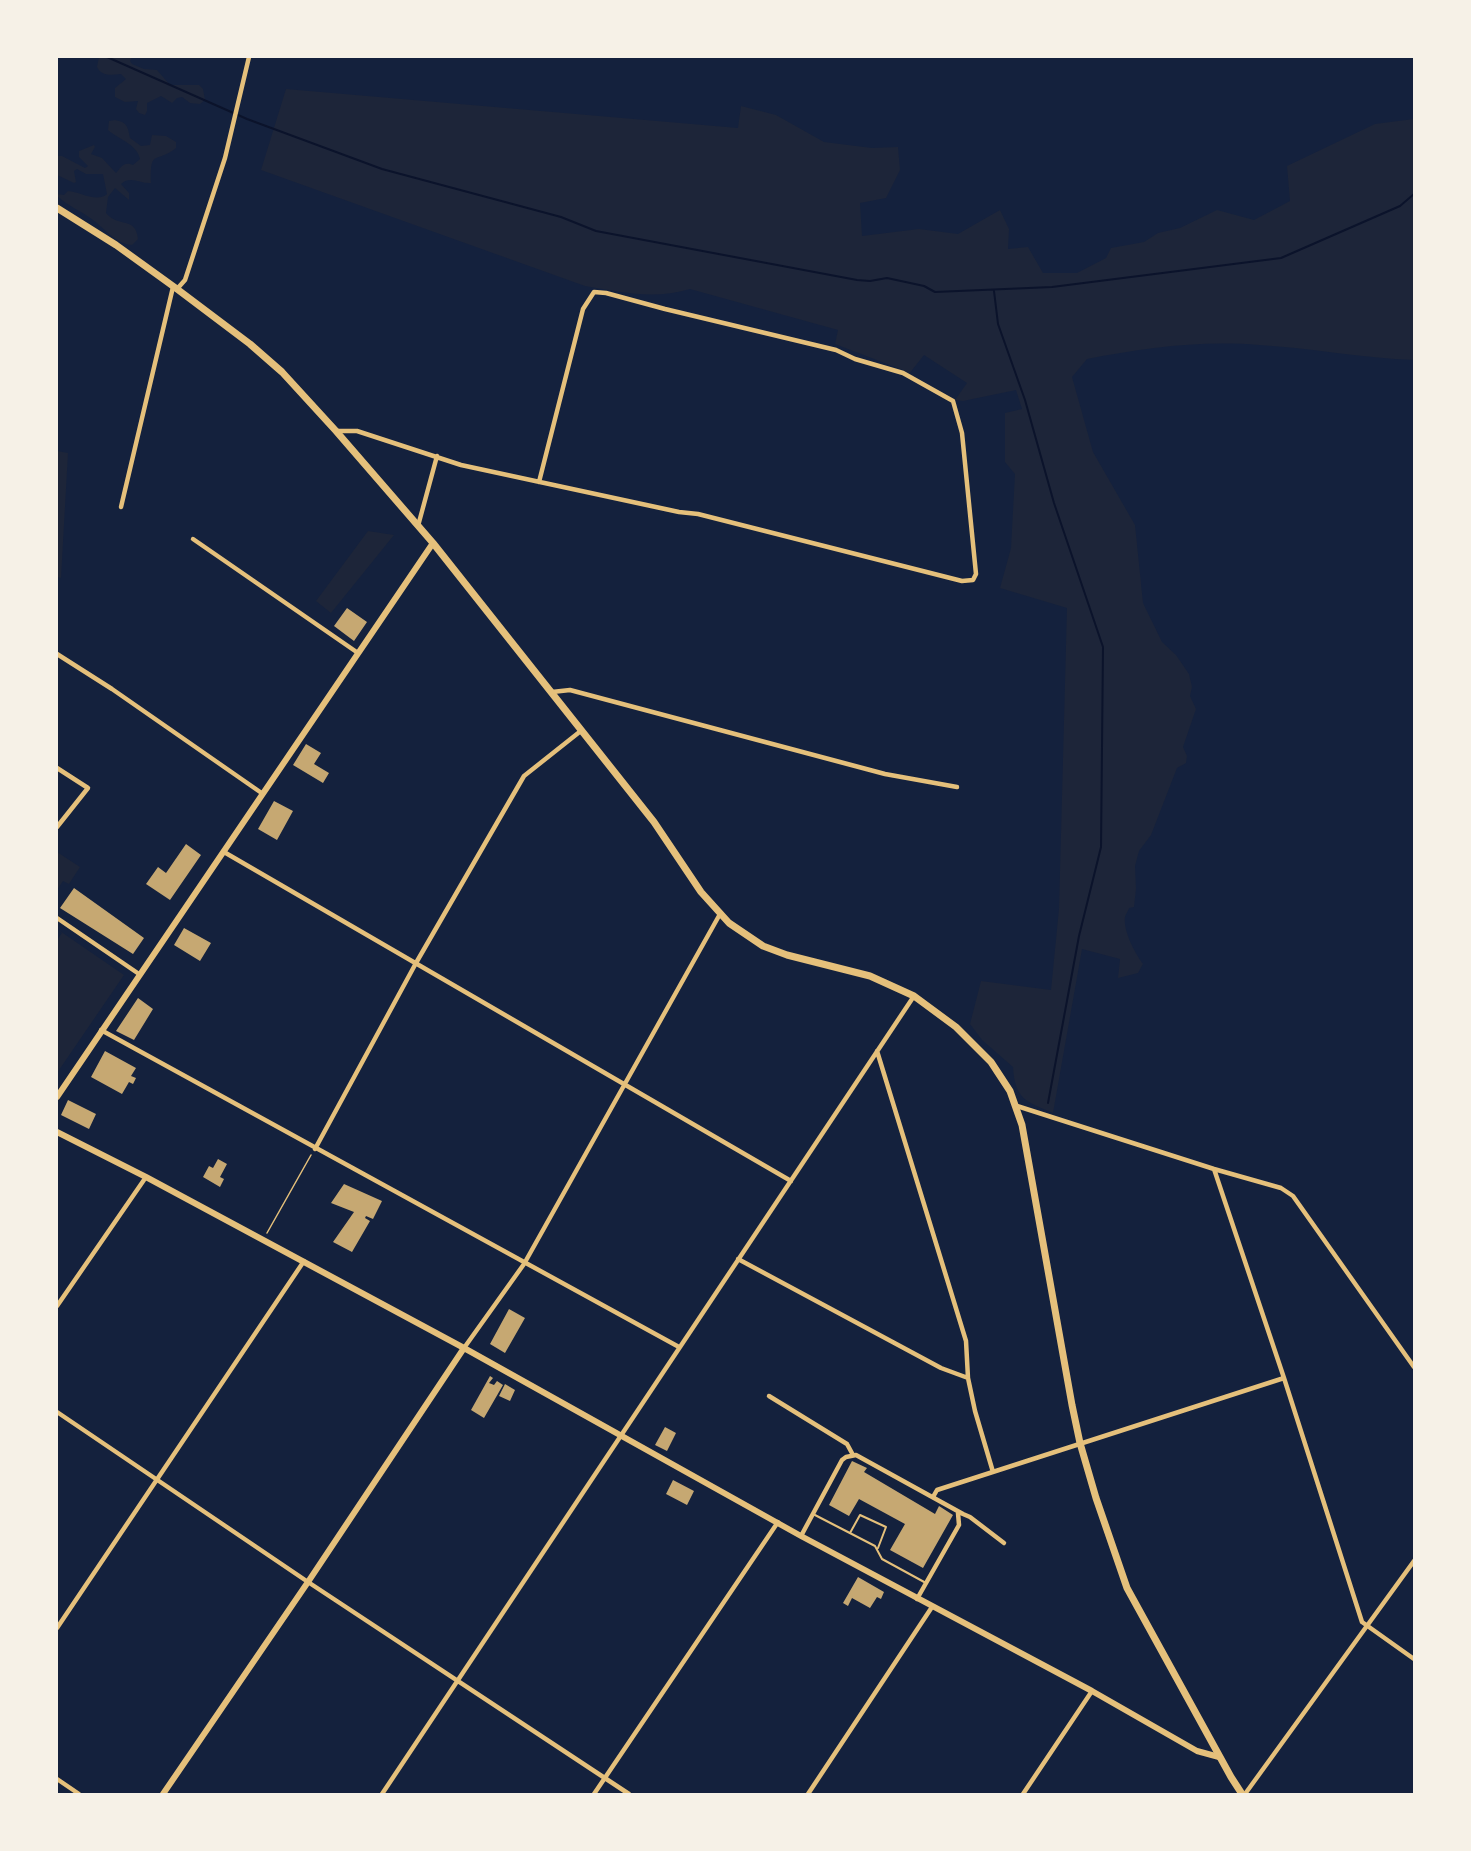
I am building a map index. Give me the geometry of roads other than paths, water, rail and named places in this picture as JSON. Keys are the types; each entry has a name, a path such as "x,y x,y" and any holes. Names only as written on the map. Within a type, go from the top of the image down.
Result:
{"main road":[{"path":"57,208 116,245 175,288 282,372 433,543 654,822 701,892 720,914 742,934 763,946 787,955 870,976 914,996 956,1027 991,1062 1010,1091 1017,1107 1028,1155 1080,1443 1126,1588 1219,1757 1244,1794"}],"street":[{"path":"121,507 175,288 185,280 225,158 249,57"},
{"path":"336,431 357,431 461,465 539,482 679,512 698,514 968,582 973,580 976,574 962,433 958,413 952,401 902,373 854,359 822,346 606,293 594,292 583,309 539,482"},
{"path":"418,526 437,456"},
{"path":"193,539 358,653"},
{"path":"58,1094 433,543"},
{"path":"57,654 112,689 263,794"},
{"path":"552,692 570,690 885,774 957,787"},
{"path":"315,1149 416,963 524,776 582,730"},
{"path":"57,768 88,788 57,827"},
{"path":"224,852 791,1181"},
{"path":"163,1794 464,1348 524,1264 720,914"},
{"path":"57,918 139,974"},
{"path":"382,1794 914,996"},
{"path":"100,1030 679,1347"},
{"path":"878,1051 966,1341 968,1378 993,1472"},
{"path":"1017,1107 1281,1188 1293,1196 1414,1366"},
{"path":"57,1125 61,1133 464,1348 801,1536 1092,1691 1197,1751 1219,1757"},
{"path":"1214,1169 1362,1622 1414,1659"},
{"path":"57,1306 146,1177"},
{"path":"738,1259 940,1368 968,1378"},
{"path":"57,1628 304,1261"},
{"path":"933,1497 937,1490 1284,1378"},
{"path":"769,1396 847,1444 853,1455"},
{"path":"57,1412 308,1582 629,1794"},
{"path":"801,1536 842,1460 853,1455 859,1456 956,1511 970,1516 1004,1543"},
{"path":"917,1599 959,1525 960,1516 956,1511"},
{"path":"594,1794 777,1522"},
{"path":"1244,1794 1414,1561"},
{"path":"808,1794 932,1607"},
{"path":"1023,1794 1092,1691"},
{"path":"57,1779 79,1794"}],"lane":[{"path":"813,1514 877,1549 882,1559 926,1583"},
{"path":"850,1533 860,1515 886,1527 877,1549"}],"waterway":[{"path":"107,57 247,119 382,169 561,217 596,231 857,280 870,281 887,278 924,286 935,292 1052,287 1281,258 1400,206 1414,194"},
{"path":"994,291 998,324 1025,400 1054,503 1103,647 1101,847 1079,936 1048,1103"}]}
